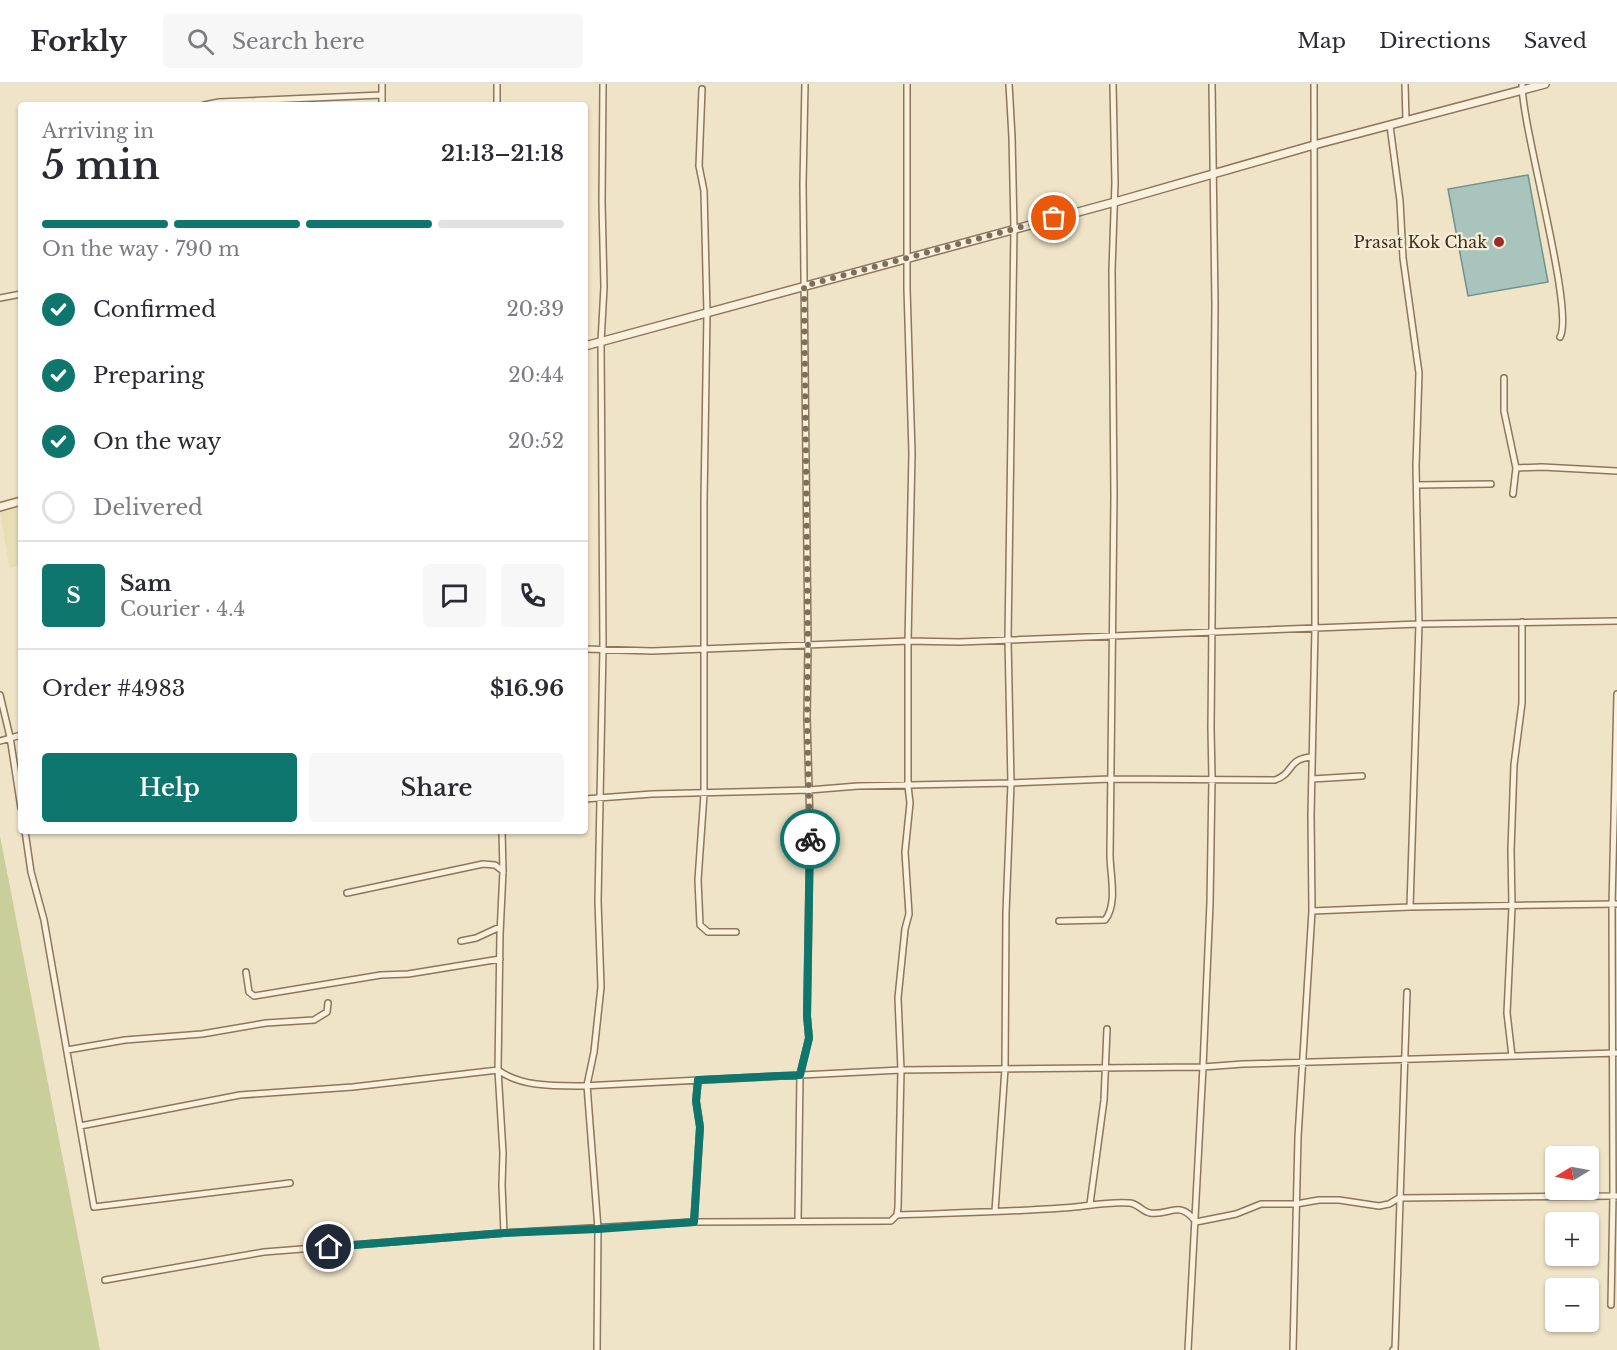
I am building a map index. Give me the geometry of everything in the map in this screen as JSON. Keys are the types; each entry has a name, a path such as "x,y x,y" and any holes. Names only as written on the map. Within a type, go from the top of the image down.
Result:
{"street":[{"path":"382,84 382,102"},
{"path":"497,84 497,102"},
{"path":"597,1350 598,1229 587,1085 599,1018 601,987 598,901 603,648 601,342 604,287 603,84"},
{"path":"798,1220 800,1075 809,1038 807,1016 810,826 807,718 803,184 805,84"},
{"path":"897,1215 902,1070 898,998 905,928 909,914 905,852 910,803 908,641 912,453 907,84"},
{"path":"995,1211 1005,1069 1006,913 1011,783 1008,639 1014,228 1009,84"},
{"path":"1059,921 1105,920 1111,911 1110,779 1114,496 1112,270 1115,202 1113,84"},
{"path":"1194,1350 1188,1350 1203,1067 1212,779 1214,172 1212,84"},
{"path":"1284,1350 1294,1350 1296,1204 1312,911 1315,628 1314,84"},
{"path":"1405,84 1406,121"},
{"path":"588,345 1115,202 1214,172 1545,84"},
{"path":"702,89 699,166 704,191 707,313 704,501 704,794 698,880 700,925 708,932 736,932"},
{"path":"1522,90 1558,280 1563,327 1560,337"},
{"path":"296,102 381,95"},
{"path":"1390,126 1400,201 1403,258 1419,373 1416,485 1419,624 1410,907"},
{"path":"0,298 18,295"},
{"path":"1504,378 1504,411 1516,468 1513,494"},
{"path":"1516,468 1617,471"},
{"path":"1416,485 1491,484"},
{"path":"0,507 18,502"},
{"path":"588,649 644,651 908,641 958,642 1419,624 1617,621"},
{"path":"1512,1056 1507,1013 1512,907 1514,765 1522,703 1522,622"},
{"path":"1611,1305 1615,1196 1617,694"},
{"path":"0,695 18,779"},
{"path":"0,741 18,736"},
{"path":"588,799 858,786 1110,779 1275,780 1284,777 1294,762 1302,758 1312,758"},
{"path":"1312,779 1362,776"},
{"path":"25,834 31,872 44,920 94,1206 290,1183"},
{"path":"502,834 498,1070 503,1153 504,1233"},
{"path":"347,893 483,864 495,865 503,872"},
{"path":"1312,911 1410,907 1615,905"},
{"path":"461,941 476,938 500,927"},
{"path":"246,972 249,992 254,996 381,975 408,974 500,959"},
{"path":"1393,1350 1395,1350 1407,992"},
{"path":"66,1050 125,1040 202,1034 266,1023 314,1020 327,1012 328,1003"},
{"path":"1090,1204 1106,1068 1107,1029"},
{"path":"80,1126 240,1095 353,1087 498,1070 511,1077 548,1086 902,1070 1203,1067 1615,1053"},
{"path":"694,1222 700,1127 696,1101 698,1080"},
{"path":"1196,1222 1236,1214 1261,1204 1339,1200 1379,1206 1389,1204 1399,1198 1615,1196"},
{"path":"105,1280 264,1252 504,1233 694,1222 891,1221 897,1215 1132,1203 1149,1213 1182,1211 1189,1214 1196,1222"}],"shaded area":[{"path":"18,496 18,566 10,568 0,513 0,501"}],"green space":[{"path":"0,836 100,1350 0,1350"}],"water":[{"path":"1528,175 1548,282 1468,296 1448,189"}],"way so far":[{"path":"810,839 804,286 1054,218"}],"place":[{"name":"Prasat Kok Chak","path":"1499,242"}],"route":[{"path":"329,1247 504,1233 694,1222 700,1127 696,1101 698,1080 800,1075 809,1038 807,1016 810,839"}]}
